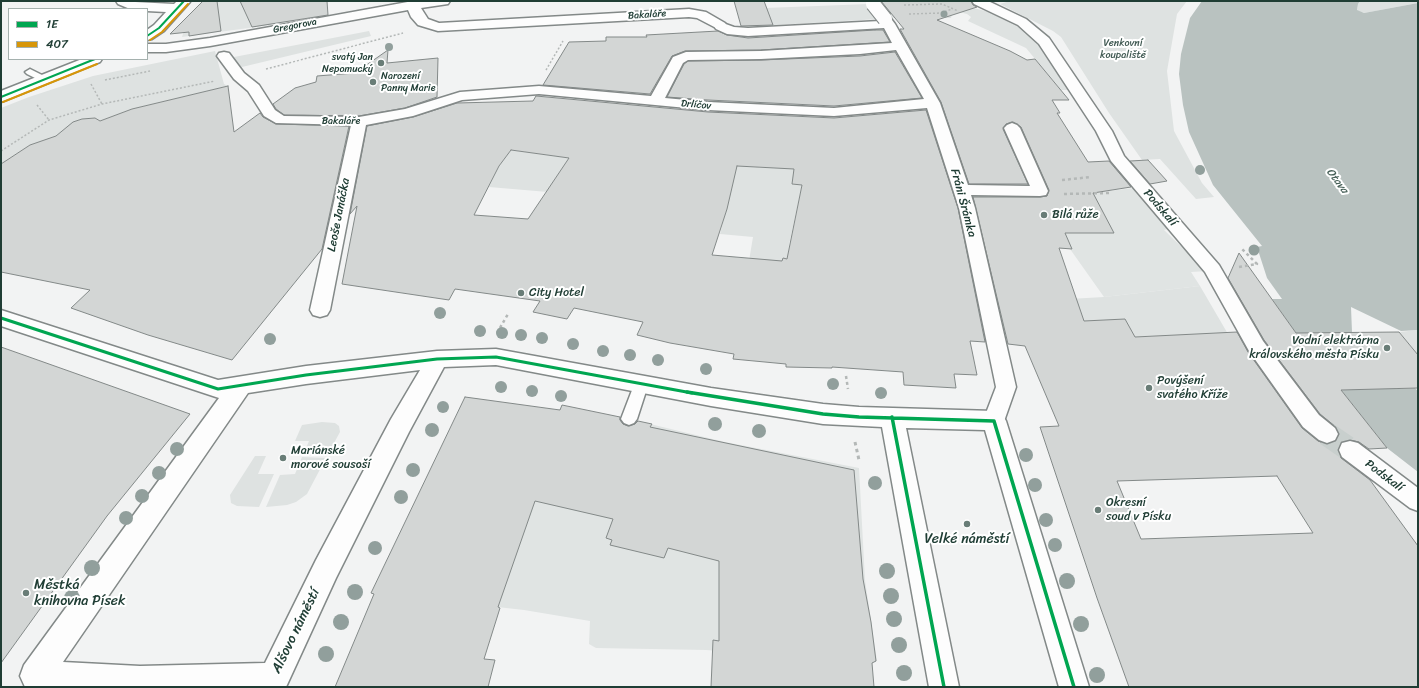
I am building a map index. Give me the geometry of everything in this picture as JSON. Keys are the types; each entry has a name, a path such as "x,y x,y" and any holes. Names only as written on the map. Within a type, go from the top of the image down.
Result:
{"street":[{"path":"123,1 137,7 180,4"},
{"name":"Gregorova","path":"148,48 166,48 210,42 413,5 443,1"},
{"name":"Podskalí","path":"978,1 1022,22 1044,41 1104,131 1117,158 1213,269 1220,284 1256,346 1311,421 1327,434"},
{"name":"Fráni Šrámka","path":"872,2 887,21 933,103 961,190 1006,387 994,421"},
{"path":"148,35 159,28 180,4"},
{"path":"413,5 418,17 430,26"},
{"name":"Bakaláře","path":"430,26 458,27 689,13 701,15 720,26 732,30 748,32 887,21"},
{"path":"656,101 678,60 686,56 761,55 901,46"},
{"path":"224,56 239,76"},
{"path":"1,97 37,76 92,60"},
{"name":"Bakaláře","path":"239,76 254,88 268,113 281,120 359,121 399,116 460,96"},
{"name":"Drlíčov","path":"460,96 539,90 708,106 834,112 933,103"},
{"name":"Leoše Janáčka","path":"320,310 359,121"},
{"path":"961,190 1040,191 1012,128"},
{"path":"1,318 218,389 306,375 471,357 510,359 641,385 823,414 994,421 1074,687"},
{"name":"Alšovo náměstí","path":"30,681 272,683 329,563 400,426 437,360"},
{"name":"Alšovo náměstí","path":"30,681 241,385"},
{"path":"892,417 944,687"},
{"name":"Podskalí","path":"1350,450 1418,501"}],"lane":[{"path":"629,419 641,385"}],"path":[{"path":"901,6 942,4 952,9 941,13 902,14"},
{"path":"1,151 49,120 102,104 239,76 430,26"},
{"path":"105,80 157,69"},
{"path":"97,81 90,83 102,104"},
{"path":"1040,191 1048,194 1109,193"},
{"path":"1239,266 1257,264 1242,249"}],"shaded area":[{"path":"203,1 289,1 293,22 182,37 188,18"},
{"path":"1134,188 1168,229 1164,230 1195,260 1198,259 1208,271 1191,272 1200,286 1104,297 1070,249 993,246 979,196 1047,196 1046,193 1099,192"},
{"path":"465,397 558,411 562,406 650,424 725,442 859,468 865,580 877,661 873,663 706,650 596,648 589,644 590,621 524,610 372,593"}],"green space":[{"name":"Venkovní koupaliště","path":"1010,1 1187,1 1177,14 1167,71 1174,131 1202,183 1214,197 1196,199 1160,159 1142,160 1109,113 1061,37 1053,31 1000,4"},
{"path":"1360,1 1418,1 1418,3 1364,13 1357,11"},
{"path":"921,2 958,4 997,14 1014,23 1039,43 1067,85 1068,90 1061,90 1026,48 968,21 971,17 967,14 959,12 952,14 951,18 896,18 742,27 739,9"},
{"path":"369,31 371,36 242,67 236,64 234,57"},
{"path":"215,51 224,84 228,86 132,109 100,121 95,118 82,119 73,122 69,132 30,145 1,164 1,108 93,76"},
{"path":"511,150 569,158 554,180 548,192 489,187 499,166"},
{"path":"768,153 797,156 792,184 802,185 789,245 788,259 783,258 782,269 748,267 753,237 720,234 733,182 729,164 767,168"},
{"path":"1200,286 1228,334 1135,337 1077,321 1069,299 1104,297"},
{"path":"1418,330 1418,355 1399,332"},
{"path":"322,422 335,423 339,426 340,432 328,454 304,453 309,441 295,441 302,425"},
{"path":"255,456 266,456 258,474 274,474 259,507 237,506 231,503 230,495"},
{"path":"302,457 326,458 307,494 296,502 287,505 266,507 280,475 295,474"}],"water":[{"name":"Otava","path":"1202,1 1360,1 1357,10 1364,13 1418,3 1418,330 1401,331 1351,307 1352,332 1302,342 1272,299 1282,299 1267,278 1257,247 1262,246 1213,185 1189,132 1183,105 1179,74 1181,54 1190,18"},
{"path":"1394,386 1396,389 1415,388 1418,391 1418,472 1387,448 1341,390"}],"building":[{"path":"203,1 217,1 221,31 189,36 189,32 170,34"},
{"path":"240,1 327,1 328,15 252,27"},
{"path":"734,1 764,1 773,25 741,26"},
{"path":"881,1 971,1 973,5 977,7 937,20 1010,51 1027,60 1035,59 1069,100 1052,100 1060,113 1057,113 1088,162 1109,161 1131,187 1093,193 1114,233 1065,233 1072,249 1059,248 1084,321 1125,319 1135,337 1237,332 1248,352 1302,428 1318,441 1326,444 1336,441 1339,435 1336,427 1320,414 1264,340 1228,278 1239,253 1296,333 1399,332 1418,355 1418,388 1341,390 1387,448 1369,449 1359,442 1350,440 1342,442 1338,449 1341,458 1370,480 1418,546 1418,687 1129,687 1097,598 1040,427 1059,426 1025,346 1008,344 973,197 1040,197 1047,196 1049,190 1021,127 1013,122 1006,124 1003,129 1028,184 969,184 941,102 900,29 904,29","holes":["1277,476 1313,533 1141,539 1117,481"]},
{"path":"883,30 890,42 761,50 685,51 672,56 650,94 543,85 569,42 606,41 606,37 647,37 646,35 718,31 727,35 748,38"},
{"name":"Narození Panny Marie","path":"388,50 387,63 438,58 437,97 405,108 359,116 284,115 276,109 273,104 295,88 316,82 317,76 355,73"},
{"path":"895,52 922,98 834,106 667,97 684,64 688,61 860,56"},
{"path":"228,86 234,132 260,113 263,117 276,124 349,126 322,249 232,360 148,335 71,308 90,290 1,272 1,164 30,145 56,136 73,122 82,119 95,118 100,121 132,109"},
{"path":"536,96 708,112 834,118 926,110 958,208 985,342 970,341 977,375 954,374 956,388 904,385 903,372 832,367 786,367 786,364 733,359 734,354 670,343 637,335 643,322 574,308 567,319 533,312 540,301 455,289 449,300 342,284 357,206 350,214 367,126 413,117 457,103 533,101","holes":["511,150 569,158 528,219 474,215 499,166","737,166 794,169 792,184 802,185 787,259 783,258 782,261 712,255 727,209"]},
{"path":"1148,160 1167,181 1150,184 1130,161"},
{"path":"1,347 190,414 107,516 1,663"},
{"path":"465,397 560,410 562,405 620,417 623,424 628,426 635,424 638,421 652,424 650,427 854,470 863,579 876,661 872,663 874,687 711,687 713,640 719,641 719,561 668,548 664,558 610,545 612,540 606,538 613,519 535,501 498,607 500,608 484,659 495,660 488,687 335,687 374,594 371,593"}],"tunnel":[{"path":"1327,434 1350,450"}],"transit line":[{"name":"1E","path":"148,35 159,28 184,1"},
{"name":"407","path":"150,40 162,32 188,4"},
{"name":"1E","path":"1,97 93,60"},
{"name":"407","path":"3,102 97,64"},
{"name":"1E","path":"1,318 218,389 306,375 437,359 496,357 711,397 823,414 859,417 994,421 1074,687"},
{"name":"1E","path":"892,417 944,687"}],"place":[{"name":"svatý Jan Nepomucký","path":"381,63"},
{"name":"Narození Panny Marie","path":"373,82"},
{"name":"Bilá růže","path":"1044,215"},
{"name":"City Hotel","path":"521,293"},
{"name":"Vodní elektrárna královského města Písku","path":"1387,348"},
{"name":"Povýšení svatého Kříže","path":"1149,388"},
{"name":"Mariánské morové sousoší","path":"283,458"},
{"name":"Okresní soud v Písku","path":"1098,510"},
{"name":"Velké náměstí","path":"967,524"},
{"name":"Městká knihovna Písek","path":"26,593"}]}
